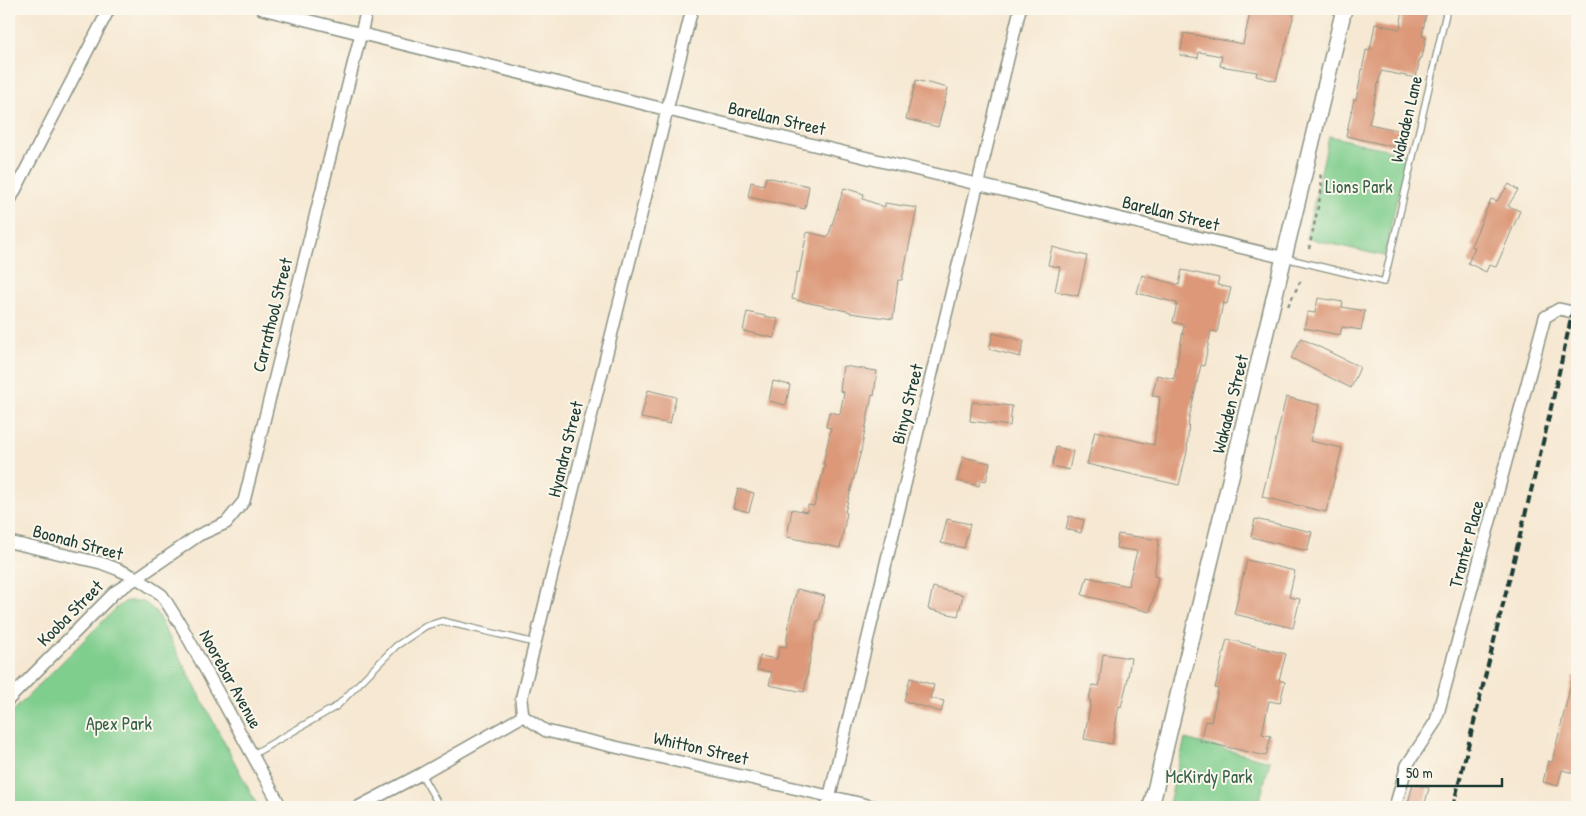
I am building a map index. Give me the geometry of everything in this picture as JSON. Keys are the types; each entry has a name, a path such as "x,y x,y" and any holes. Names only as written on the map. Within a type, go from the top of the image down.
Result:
{"street":[{"path":"9,202 109,9"},
{"name":"Barellan Street","path":"262,9 361,32 668,110 1284,258"},
{"name":"Carrathool Street","path":"138,578 199,535 226,523 244,501 367,9"},
{"name":"Hyandra Street","path":"523,716 521,700 692,9"},
{"name":"Binya Street","path":"828,802 1020,9"},
{"name":"Wakaden Street","path":"1151,807 1344,9"},
{"name":"Tranter Place","path":"1395,807 1407,765 1436,721 1545,318 1559,309 1577,313"},
{"name":"Boonah Street","path":"9,542 101,563 138,578"},
{"name":"Kooba Street","path":"9,699 115,592 138,578"},
{"name":"Noorebar Avenue","path":"138,578 162,595 182,627 281,807"},
{"path":"358,807 421,774 523,716"},
{"name":"Whitton Street","path":"523,716 546,731 828,802 876,807"}],"lane":[{"name":"Wakaden Lane","path":"1284,258 1384,282 1447,9"},
{"path":"252,755 337,706 396,646 426,626 442,620 535,643"},
{"path":"421,774 440,807"}],"path":[{"path":"1309,249 1322,188 1320,170"}],"green space":[{"name":"Lions Park","path":"1329,136 1407,154 1384,256 1306,238"},
{"name":"Apex Park","path":"126,601 143,601 156,612 258,807 9,807 9,715 115,609"},
{"name":"McKirdy Park","path":"1185,739 1270,761 1258,807 1168,807"}],"building":[{"path":"1251,9 1270,9 1294,14 1276,81 1256,76 1257,72 1220,66 1222,56 1199,52 1198,58 1180,55 1184,33 1243,44"},
{"path":"1403,9 1427,9 1422,36 1426,37 1422,58 1420,57 1416,78 1381,71 1369,124 1402,131 1399,148 1346,136 1354,99 1356,100 1366,50 1370,51 1375,24 1400,29"},
{"path":"916,80 948,88 938,127 906,119"},
{"path":"766,177 809,186 805,209 748,197 751,182 764,185"},
{"path":"1509,184 1518,190 1508,206 1520,211 1496,267 1489,265 1486,272 1468,263 1475,247 1471,246 1491,199 1497,201"},
{"path":"844,188 864,194 863,199 885,207 885,203 917,208 902,280 898,280 893,319 850,313 792,299 807,232 828,237"},
{"path":"1052,247 1087,256 1078,296 1055,291 1060,267 1048,265"},
{"path":"1182,270 1219,278 1217,285 1231,288 1227,304 1223,303 1217,332 1211,331 1204,366 1201,365 1189,418 1187,452 1179,485 1087,464 1095,431 1154,445 1160,397 1152,396 1157,375 1174,379 1184,325 1173,322 1177,303 1137,293 1142,275 1179,285"},
{"path":"1318,298 1343,302 1342,307 1365,311 1361,330 1342,327 1340,335 1304,328 1308,312 1315,313"},
{"path":"747,312 778,319 774,338 743,331"},
{"path":"993,333 1024,341 1020,357 989,349"},
{"path":"1301,338 1360,367 1351,388 1291,358"},
{"path":"843,366 877,371 874,396 872,395 861,451 845,512 847,513 840,548 787,537 792,509 807,512 808,505 814,506 825,464 823,464 831,428 826,427 829,412 840,414 844,392 840,391"},
{"path":"773,381 790,385 786,405 769,401"},
{"path":"648,390 676,397 670,424 641,418"},
{"path":"1286,397 1319,405 1310,441 1342,448 1326,512 1262,497"},
{"path":"972,402 1012,406 1010,426 970,421"},
{"path":"1056,447 1073,451 1069,470 1052,466"},
{"path":"963,457 990,463 986,481 980,480 979,486 957,481"},
{"path":"738,489 754,493 749,512 733,508"},
{"path":"1069,516 1084,520 1081,533 1066,529"},
{"path":"947,519 970,524 964,548 941,543"},
{"path":"1255,519 1312,532 1307,551 1251,537"},
{"path":"1118,534 1159,540 1154,576 1158,577 1150,612 1082,595 1087,577 1128,586 1137,551 1116,548"},
{"path":"1247,560 1295,571 1289,597 1300,599 1293,628 1234,614"},
{"path":"933,587 963,595 958,616 928,609"},
{"path":"797,589 825,596 819,621 817,621 804,692 769,685 772,672 757,670 760,656 777,659 780,646 786,647 790,616"},
{"path":"1227,639 1286,654 1279,680 1285,682 1280,703 1269,701 1262,734 1271,736 1266,756 1200,741 1205,721 1211,722 1218,689 1215,688"},
{"path":"1103,654 1131,658 1112,744 1084,739 1092,685 1099,686"},
{"path":"1573,676 1577,676 1577,774 1562,770 1558,786 1543,782 1548,761 1552,762"},
{"path":"910,678 934,685 930,698 944,701 941,712 904,701"},
{"path":"1413,784 1429,788 1424,807 1407,807"}],"railway":[{"path":"1453,807 1546,430 1577,292"}]}
